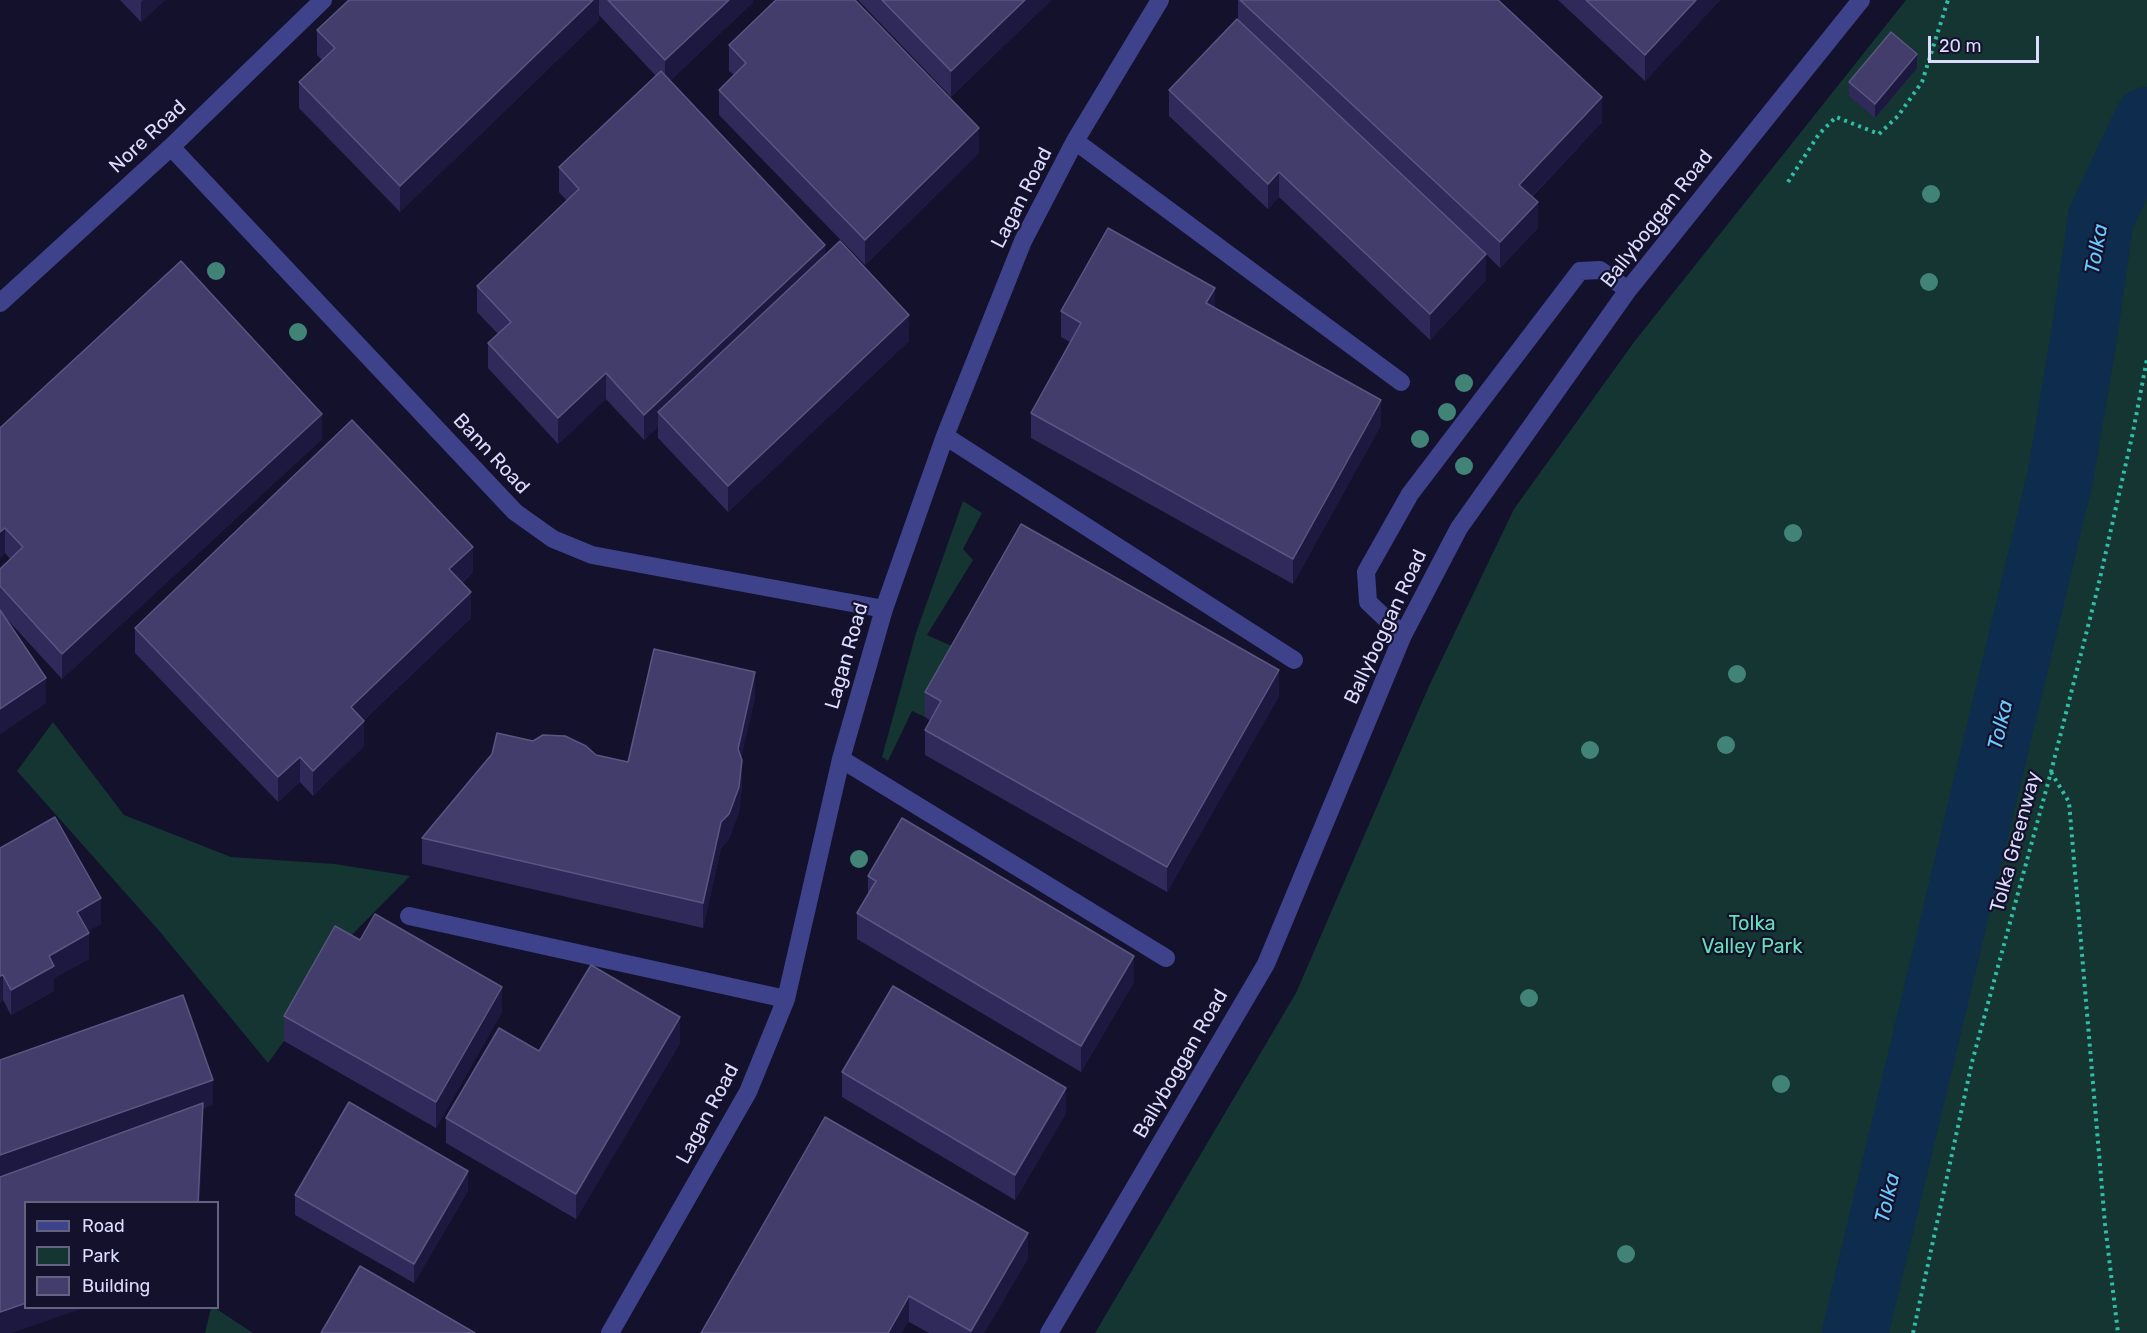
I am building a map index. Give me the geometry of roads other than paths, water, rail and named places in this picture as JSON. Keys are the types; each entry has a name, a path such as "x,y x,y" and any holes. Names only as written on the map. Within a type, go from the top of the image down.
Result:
{"street":[{"name":"Nore Road","path":"0,303 171,147 323,0"},
{"name":"Lagan Road","path":"610,1333 748,1092 786,999 841,759 884,609 945,436 1023,241 1076,141 1160,0"},
{"name":"Ballyboggan Road","path":"1049,1333 1266,964 1402,635 1459,528 1628,290 1861,0"},
{"path":"1076,141 1401,382"},
{"name":"Bann Road","path":"171,147 514,512 553,539 592,555 884,609"},
{"path":"1402,635 1368,602 1366,572 1410,494 1580,271 1600,270 1628,290"},
{"path":"945,436 1294,660"},
{"path":"841,759 1166,958"},
{"path":"409,916 786,999"}],"waterway":[{"name":"Tolka","path":"1855,1333 2060,478 2101,218 2147,120"}],"park label":[{"name":"Tolka Valley Park","path":"1752,936"}]}
